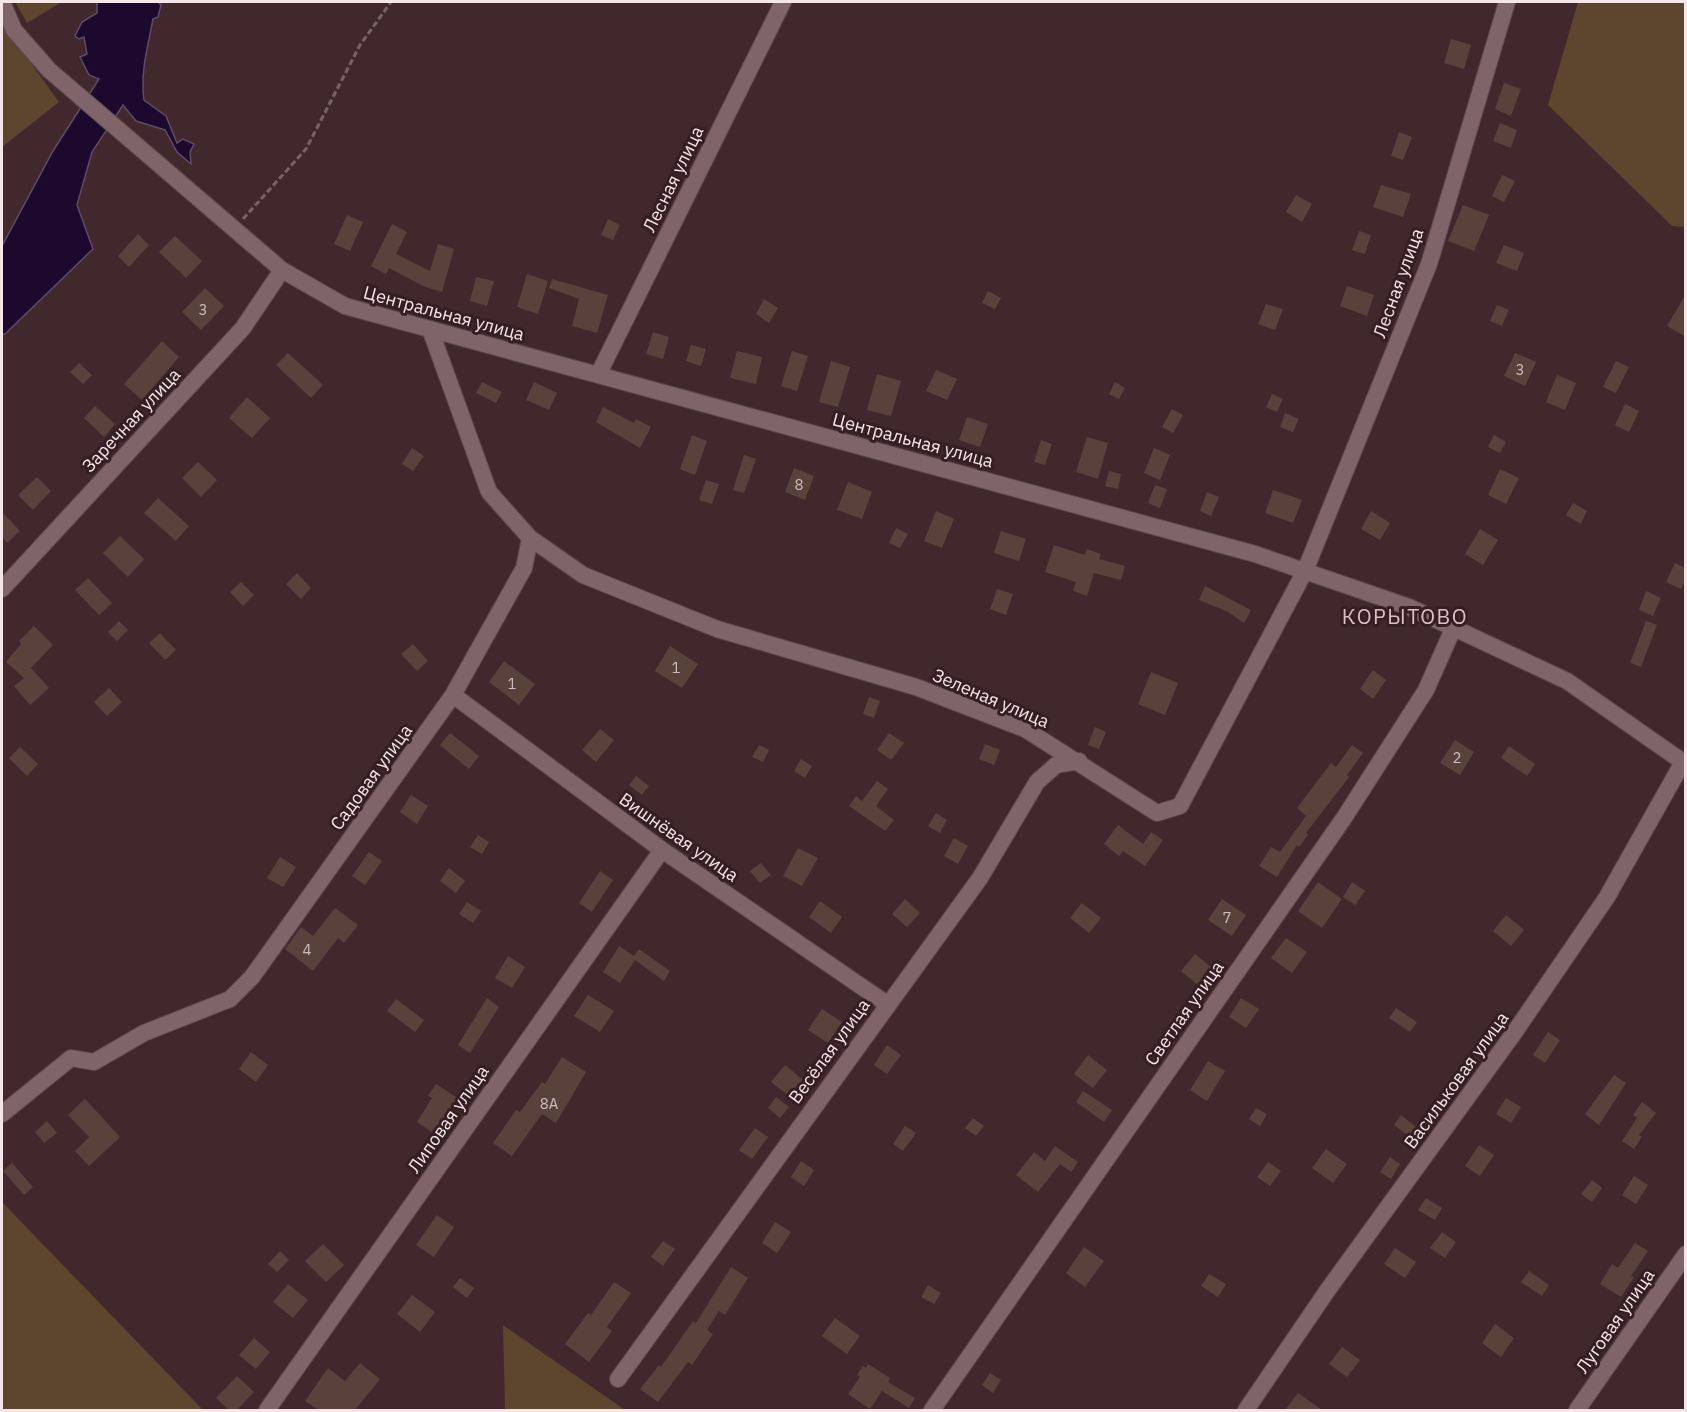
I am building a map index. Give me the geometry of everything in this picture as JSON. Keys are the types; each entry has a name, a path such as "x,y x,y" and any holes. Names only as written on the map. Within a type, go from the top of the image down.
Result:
{"street":[{"name":"Лесная улица","path":"598,375 783,2"},
{"name":"Лесная улица","path":"1305,571 1429,264 1507,2"},
{"name":"Центральная улица","path":"2,3 14,30 49,70 282,270 345,306 1255,554 1305,571 1409,607 1567,681 1684,763"},
{"name":"Заречная улица","path":"2,590 243,328 282,270"},
{"path":"430,329 489,492 530,538"},
{"name":"Зеленая улица","path":"530,538 583,574 717,629 916,687 1025,729 1079,761 1157,813 1180,806 1305,571"},
{"name":"Садовая улица","path":"2,1114 71,1058 94,1062 144,1033 230,999 252,977 453,695 524,568 530,538"},
{"name":"Светлая улица","path":"932,1410 1344,818 1426,690 1453,628"},
{"name":"Вишнёвая улица","path":"453,695 662,850 887,1004"},
{"name":"Весёлая улица","path":"618,1379 980,878 1037,782 1056,765 1079,761"},
{"name":"Васильковая улица","path":"1246,1410 1327,1291 1514,1033 1607,897 1684,763"},
{"name":"Липовая улица","path":"267,1410 662,850"},
{"name":"Луговая улица","path":"1577,1410 1686,1254"}],"path":[{"path":"233,229 306,149 360,45 391,2"}],"shaded area":[{"path":"15,2 62,2 27,23"},
{"path":"97,2 158,2 161,5 158,17 153,19 147,49 143,80 144,100 166,116 177,143 183,139 194,144 190,152 191,164 177,152 165,130 136,121 123,105 92,152 77,205 93,249 5,334 2,334 2,246 53,151 99,79 89,75 80,57 87,54 84,37 79,39 75,36 82,22 97,13"},
{"path":"1578,2 1685,2 1685,227 1672,226 1548,105"},
{"path":"2,23 59,102 2,147"},
{"path":"2,1202 203,1410 2,1410"},
{"path":"503,1325 625,1410 505,1410"}],"building":[{"path":"1451,39 1471,45 1464,69 1444,63"},
{"path":"1504,83 1521,89 1511,116 1495,109"},
{"path":"1500,123 1517,130 1511,148 1493,141"},
{"path":"1399,132 1412,137 1403,160 1391,156"},
{"path":"1502,175 1515,181 1504,202 1492,196"},
{"path":"1381,185 1411,194 1403,217 1373,207"},
{"path":"1296,195 1312,204 1302,222 1286,212"},
{"path":"1463,205 1489,215 1474,251 1448,241"},
{"path":"347,215 363,222 350,251 334,244"},
{"path":"608,219 620,225 613,240 601,235"},
{"path":"392,224 407,232 396,254 430,271 438,244 454,249 442,292 425,287 389,268 386,274 371,266"},
{"path":"1359,231 1371,235 1365,254 1352,250"},
{"path":"138,234 149,245 129,267 118,256"},
{"path":"175,236 202,261 186,278 159,252"},
{"path":"1504,245 1524,253 1517,271 1496,263"},
{"path":"527,274 548,281 538,314 517,307"},
{"path":"476,277 494,281 487,306 470,301"},
{"path":"552,279 608,295 597,333 572,326 579,299 549,288"},
{"path":"1347,286 1374,295 1367,316 1340,306"},
{"path":"205,288 224,306 201,330 182,312"},
{"path":"988,291 1001,298 995,309 982,303"},
{"path":"1686,294 1686,337 1667,326"},
{"path":"764,299 778,308 769,323 756,314"},
{"path":"1266,304 1283,309 1275,330 1258,324"},
{"path":"1497,305 1509,310 1502,326 1490,321"},
{"path":"653,332 669,337 663,359 646,354"},
{"path":"162,341 179,357 142,400 124,384"},
{"path":"691,345 706,349 701,366 686,361"},
{"path":"737,351 762,357 756,384 730,378"},
{"path":"792,351 808,356 797,391 781,386"},
{"path":"288,353 323,385 311,398 276,365"},
{"path":"1515,353 1536,362 1525,386 1504,376"},
{"path":"831,361 850,367 838,407 819,402"},
{"path":"1616,361 1629,367 1616,393 1603,387"},
{"path":"79,363 92,375 83,384 70,372"},
{"path":"936,370 957,379 947,400 926,391"},
{"path":"877,374 901,381 891,416 867,410"},
{"path":"1557,375 1576,383 1565,410 1546,402"},
{"path":"482,382 502,392 496,403 476,393"},
{"path":"534,382 557,393 549,410 526,400"},
{"path":"1115,382 1125,388 1119,399 1109,394"},
{"path":"1272,394 1283,399 1277,412 1266,407"},
{"path":"247,397 270,418 252,438 229,418"},
{"path":"1625,404 1639,411 1629,432 1615,425"},
{"path":"95,406 115,424 104,437 84,418"},
{"path":"603,407 634,423 636,419 651,427 640,448 596,422"},
{"path":"1172,409 1183,415 1173,433 1162,427"},
{"path":"1285,413 1299,419 1293,432 1280,427"},
{"path":"967,417 988,424 980,447 959,440"},
{"path":"692,435 707,441 695,475 680,469"},
{"path":"1494,435 1506,442 1500,453 1488,447"},
{"path":"1087,437 1108,443 1098,479 1076,472"},
{"path":"1041,440 1052,444 1045,465 1034,462"},
{"path":"412,448 424,456 413,471 402,464"},
{"path":"1154,448 1170,455 1160,480 1144,473"},
{"path":"744,455 756,459 744,493 733,490"},
{"path":"198,462 217,480 201,497 182,478"},
{"path":"794,468 814,476 805,500 785,492"},
{"path":"1500,469 1519,478 1506,504 1488,495"},
{"path":"1109,471 1121,474 1118,489 1105,486"},
{"path":"37,477 51,491 33,510 18,495"},
{"path":"706,480 719,484 712,504 699,500"},
{"path":"848,482 872,492 862,519 837,510"},
{"path":"1155,485 1167,489 1160,508 1148,503"},
{"path":"1273,490 1302,500 1293,523 1265,513"},
{"path":"1207,492 1219,497 1211,516 1200,511"},
{"path":"158,498 189,526 176,541 144,513"},
{"path":"1573,503 1587,511 1581,524 1566,515"},
{"path":"936,511 954,519 942,548 924,541"},
{"path":"1371,511 1390,523 1380,540 1361,529"},
{"path":"2,512 20,531 7,543 2,537"},
{"path":"896,528 908,534 900,548 889,543"},
{"path":"1480,529 1498,540 1483,565 1465,554"},
{"path":"1001,531 1026,539 1019,561 994,553"},
{"path":"120,536 144,559 128,577 103,553"},
{"path":"1054,545 1085,555 1087,549 1101,554 1099,559 1125,566 1121,580 1094,573 1087,596 1073,591 1076,582 1045,572"},
{"path":"1675,563 1686,568 1686,579 1681,589 1666,582"},
{"path":"297,573 311,588 301,599 286,584"},
{"path":"88,578 112,603 99,615 75,590"},
{"path":"241,582 254,595 243,606 230,592"},
{"path":"1205,586 1251,610 1244,623 1228,612 1199,600"},
{"path":"997,589 1013,594 1006,615 990,609"},
{"path":"1646,591 1661,598 1653,616 1639,610"},
{"path":"119,621 128,630 117,641 108,632"},
{"path":"1646,621 1657,625 1641,667 1630,663"},
{"path":"34,626 53,645 31,668 49,688 30,705 14,686 24,678 6,662 21,644 19,641"},
{"path":"160,633 176,650 165,660 149,643"},
{"path":"413,644 428,661 417,671 401,654"},
{"path":"670,646 698,664 682,688 655,671"},
{"path":"504,661 535,684 519,705 489,682"},
{"path":"1373,670 1386,680 1373,699 1360,689"},
{"path":"1151,672 1178,683 1165,715 1138,704"},
{"path":"109,688 122,702 107,716 94,702"},
{"path":"869,697 880,701 874,718 863,714"},
{"path":"1095,727 1106,732 1099,749 1088,745"},
{"path":"600,729 614,740 596,762 582,750"},
{"path":"450,733 479,756 469,769 440,745"},
{"path":"889,733 904,743 891,760 877,750"},
{"path":"1455,740 1474,752 1460,775 1440,763"},
{"path":"985,744 1000,750 994,765 979,759"},
{"path":"759,745 769,750 763,762 752,757"},
{"path":"1352,745 1363,753 1347,775 1349,777 1306,833 1308,835 1299,847 1297,845 1277,877 1259,866 1271,847 1280,852 1306,816 1297,808 1331,763 1336,767"},
{"path":"1509,746 1535,764 1527,776 1501,758"},
{"path":"20,747 38,764 27,776 9,758"},
{"path":"801,759 812,766 805,778 794,771"},
{"path":"636,776 649,786 642,795 629,785"},
{"path":"877,781 888,789 876,806 894,820 885,831 849,806 856,796 862,801"},
{"path":"411,795 428,806 417,824 400,812"},
{"path":"936,813 947,820 940,833 928,826"},
{"path":"1118,825 1143,844 1151,832 1163,840 1145,866 1123,851 1119,856 1104,844"},
{"path":"478,835 489,842 482,854 470,847"},
{"path":"954,838 968,846 958,864 944,856"},
{"path":"798,848 818,858 802,886 783,876"},
{"path":"369,852 382,861 365,885 352,876"},
{"path":"280,857 296,867 283,887 267,878"},
{"path":"761,863 771,875 760,883 750,871"},
{"path":"449,868 465,881 456,893 440,881"},
{"path":"600,871 613,880 592,912 579,903"},
{"path":"1318,882 1342,899 1322,928 1298,911"},
{"path":"1352,882 1365,891 1355,905 1343,897"},
{"path":"905,899 920,913 907,927 892,914"},
{"path":"1222,899 1246,915 1232,936 1208,920"},
{"path":"820,901 842,917 831,933 809,917"},
{"path":"467,902 481,911 473,923 459,914"},
{"path":"1082,903 1101,918 1089,933 1070,918"},
{"path":"335,908 358,925 344,943 338,938 313,971 285,949 301,927 313,936"},
{"path":"1506,915 1524,930 1511,946 1493,931"},
{"path":"1286,938 1307,952 1292,973 1271,958"},
{"path":"619,946 634,956 639,949 670,971 664,981 635,960 620,983 603,972"},
{"path":"1195,954 1212,968 1198,985 1181,971"},
{"path":"508,956 525,967 512,988 495,978"},
{"path":"588,995 614,1011 600,1032 574,1016"},
{"path":"487,998 499,1007 470,1053 458,1045"},
{"path":"1241,998 1259,1009 1246,1028 1229,1017"},
{"path":"396,999 424,1020 415,1032 387,1011"},
{"path":"1396,1008 1417,1022 1410,1032 1389,1018"},
{"path":"822,1009 842,1022 828,1043 808,1030"},
{"path":"1548,1032 1560,1040 1545,1063 1533,1055"},
{"path":"887,1045 901,1055 887,1074 874,1065"},
{"path":"251,1052 268,1065 256,1082 239,1069"},
{"path":"1088,1055 1107,1070 1093,1088 1074,1074"},
{"path":"562,1057 586,1072 556,1123 542,1114 512,1156 493,1143 516,1110 520,1112 542,1082 545,1084"},
{"path":"1208,1061 1225,1071 1207,1101 1190,1090"},
{"path":"785,1065 803,1080 789,1096 771,1082"},
{"path":"1614,1075 1626,1083 1599,1125 1585,1114"},
{"path":"436,1084 459,1099 433,1133 417,1122 432,1098 428,1096"},
{"path":"1083,1091 1112,1110 1104,1122 1076,1102"},
{"path":"776,1097 789,1107 780,1118 768,1108"},
{"path":"1506,1098 1521,1107 1511,1123 1496,1114"},
{"path":"85,1099 120,1137 89,1166 75,1151 89,1137 68,1115"},
{"path":"1642,1102 1656,1113 1639,1135 1642,1137 1634,1149 1622,1141 1637,1118 1633,1115"},
{"path":"1256,1108 1267,1114 1260,1126 1249,1119"},
{"path":"1401,1115 1417,1128 1410,1137 1394,1125"},
{"path":"973,1118 984,1126 976,1136 965,1128"},
{"path":"47,1121 57,1133 44,1143 35,1132"},
{"path":"905,1126 916,1133 903,1151 893,1144"},
{"path":"755,1128 768,1137 752,1159 739,1150"},
{"path":"1479,1145 1494,1155 1480,1176 1465,1166"},
{"path":"1055,1146 1078,1162 1071,1172 1060,1164 1038,1192 1016,1175 1034,1152 1045,1161"},
{"path":"1326,1149 1347,1164 1333,1183 1312,1168"},
{"path":"1390,1157 1400,1164 1391,1179 1380,1172"},
{"path":"801,1161 814,1170 804,1186 791,1177"},
{"path":"1268,1162 1281,1171 1270,1186 1257,1177"},
{"path":"12,1163 33,1187 24,1195 3,1171"},
{"path":"1634,1176 1648,1185 1636,1204 1622,1195"},
{"path":"1592,1180 1602,1188 1592,1202 1581,1194"},
{"path":"1426,1198 1442,1208 1435,1220 1418,1210"},
{"path":"437,1215 454,1227 434,1257 416,1245"},
{"path":"775,1222 791,1232 777,1253 762,1243"},
{"path":"1442,1232 1456,1242 1445,1258 1430,1248"},
{"path":"663,1241 675,1249 663,1266 651,1257"},
{"path":"1635,1243 1648,1251 1631,1276 1634,1277 1621,1297 1600,1284 1612,1264 1618,1268"},
{"path":"323,1244 344,1265 326,1282 305,1261"},
{"path":"1084,1247 1104,1261 1085,1287 1066,1273"},
{"path":"1395,1248 1416,1262 1405,1278 1384,1264"},
{"path":"280,1251 289,1260 277,1272 268,1264"},
{"path":"731,1267 748,1278 725,1315 719,1311 707,1330 713,1334 692,1365 688,1362 658,1402 640,1389 659,1365 661,1367 693,1321 696,1323"},
{"path":"1529,1271 1549,1285 1542,1296 1521,1282"},
{"path":"1209,1274 1226,1284 1218,1297 1201,1286"},
{"path":"460,1278 474,1288 467,1298 453,1287"},
{"path":"614,1282 631,1293 607,1327 612,1331 589,1362 565,1344 588,1313 591,1315"},
{"path":"288,1284 308,1300 293,1318 273,1302"},
{"path":"928,1285 941,1293 934,1304 921,1297"},
{"path":"412,1295 435,1312 420,1332 397,1314"},
{"path":"835,1318 860,1336 847,1354 822,1336"},
{"path":"1495,1324 1514,1338 1501,1357 1482,1343"},
{"path":"254,1338 270,1352 256,1369 239,1355"},
{"path":"1342,1347 1360,1360 1347,1377 1329,1364"},
{"path":"360,1363 380,1379 355,1410 319,1410 305,1401 328,1368 345,1381"},
{"path":"868,1364 890,1378 888,1382 915,1398 909,1408 882,1391 870,1409 848,1394 860,1377 857,1375 863,1366 866,1368"},
{"path":"990,1373 1001,1380 993,1393 982,1385"},
{"path":"237,1376 254,1392 237,1410 229,1410 216,1398"},
{"path":"1298,1393 1322,1410 1285,1410"}],"district":[{"name":"КОРЫТОВО","path":"1405,616"}]}
